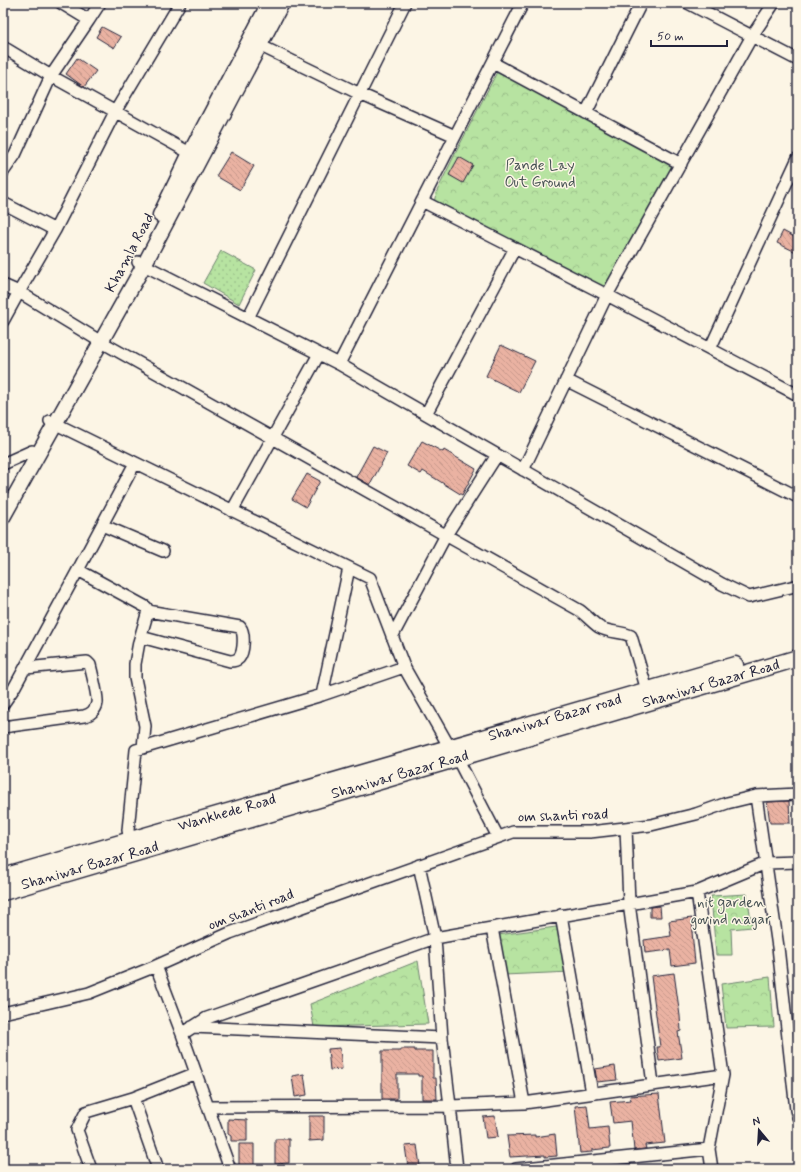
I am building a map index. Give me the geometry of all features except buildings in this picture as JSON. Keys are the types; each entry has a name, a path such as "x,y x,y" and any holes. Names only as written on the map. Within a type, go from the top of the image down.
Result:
{"main road":[{"name":"Shaniwar Bazar road","path":"454,753 649,696 798,647"},
{"name":"Shaniwar Bazar Road","path":"649,696 798,658"},
{"name":"Shaniwar Bazar Road","path":"3,892 454,753"},
{"name":"Wankhede Road","path":"3,877 454,753"}],"street":[{"path":"61,3 90,20"},
{"path":"3,172 15,155 51,76 100,3"},
{"path":"3,321 55,230 115,112 180,3"},
{"name":"Khamla Road","path":"141,264 190,153 269,3"},
{"name":"Khamla Road","path":"3,517 53,422 100,340 282,3"},
{"path":"248,318 405,3"},
{"path":"339,364 523,3"},
{"path":"586,113 641,3"},
{"path":"688,3 798,60"},
{"path":"523,470 607,294 752,36 774,3"},
{"path":"259,45 360,94 455,136"},
{"path":"3,47 51,76 190,153"},
{"path":"493,63 681,164"},
{"path":"710,349 798,158"},
{"path":"422,201 607,294 798,395"},
{"path":"3,203 55,230"},
{"path":"426,414 515,248"},
{"path":"141,264 339,364 722,584 749,596 795,586"},
{"path":"3,285 19,292 100,340 579,610 600,627 614,632 622,632 631,636 649,696"},
{"path":"232,511 319,354"},
{"path":"566,380 798,497"},
{"path":"53,422 370,578 404,667 454,753 498,837"},
{"name":"Khamla Road","path":"3,498 32,451 53,422"},
{"path":"3,464 32,451"},
{"path":"392,637 446,535 497,454"},
{"path":"3,704 26,668 135,463"},
{"path":"102,525 163,551"},
{"path":"322,695 349,568"},
{"path":"78,570 147,609 240,627 244,636 241,655 236,661 230,661 140,636"},
{"path":"147,609 242,623"},
{"path":"143,748 145,726 135,678 134,664 147,609"},
{"path":"3,727 84,716 94,711 97,703 90,665 87,662 26,668"},
{"path":"130,841 128,830 136,750 322,695 404,667"},
{"name":"om shanti road","path":"3,1013 89,993 156,966 230,933 513,832 590,832 650,825 696,814 727,803 756,796 798,794"},
{"path":"756,796 778,947 797,1112"},
{"path":"626,828 629,903 653,1084"},
{"path":"182,1034 207,1018 435,938 697,892 766,863 798,862"},
{"path":"419,865 435,938 442,1038 457,1169"},
{"path":"697,892 723,1075 709,1149 712,1169"},
{"path":"562,915 592,1093"},
{"path":"492,928 524,1102"},
{"path":"156,966 230,1169"},
{"path":"192,1027 442,1038"},
{"path":"92,1169 76,1130 86,1112 133,1098 196,1073"},
{"path":"208,1107 450,1106 524,1102 723,1075"},
{"path":"133,1098 158,1169"},
{"path":"522,1169 709,1149"}],"green space":[{"name":"Pande Lay Out Ground","path":"497,72 540,93 675,165 606,288 584,279 434,203 436,193"},
{"path":"221,251 256,270 239,304 203,283"},
{"name":"nit garden govind nagar","path":"747,894 752,927 731,929 732,955 716,955 711,896"},
{"path":"563,926 571,972 504,975 498,935"},
{"path":"418,961 428,1024 314,1027 310,1004"},
{"path":"770,977 774,1027 726,1028 721,984"}]}
